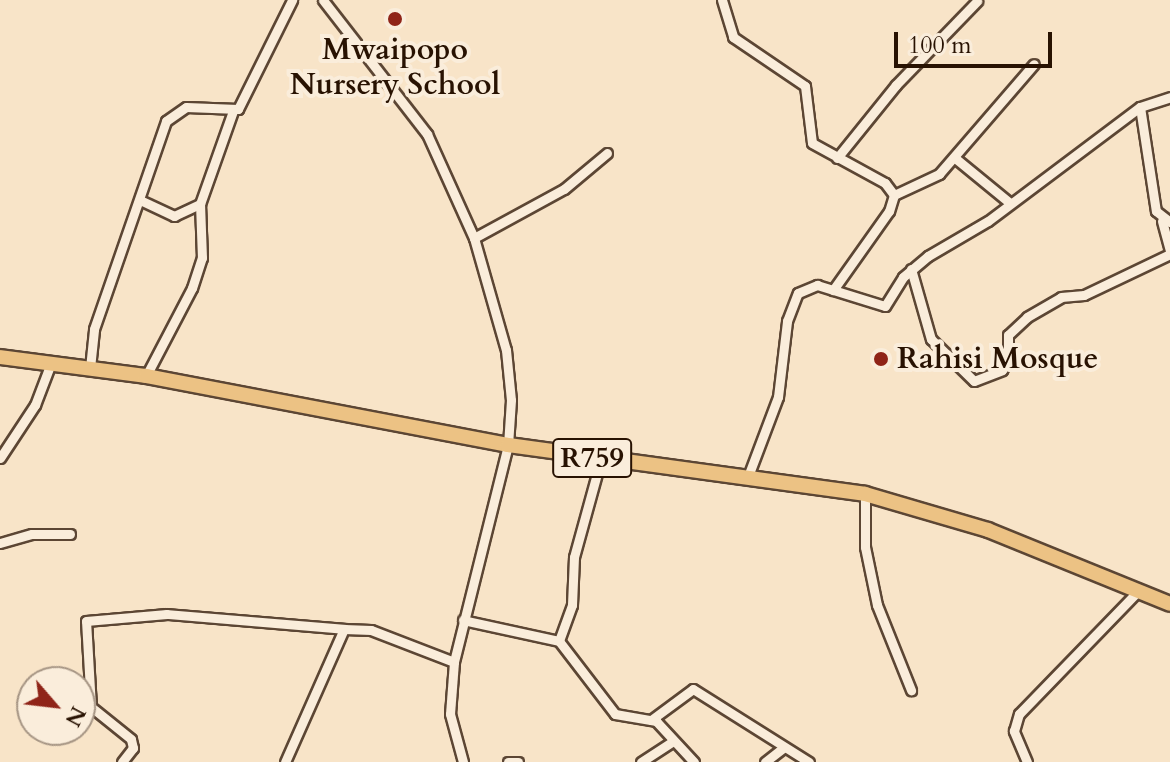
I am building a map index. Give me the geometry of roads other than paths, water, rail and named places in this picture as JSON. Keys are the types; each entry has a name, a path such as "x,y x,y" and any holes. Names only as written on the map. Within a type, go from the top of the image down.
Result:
{"main road":[{"name":"R759","path":"0,357 146,376 508,445 865,494 988,530 1170,604"}],"street":[{"path":"146,376 192,288 202,258 200,204 233,111 245,99 292,0"},
{"path":"323,0 427,134 474,238 506,350 511,400 508,445 454,662 450,714 463,762"},
{"path":"722,0 733,37 805,86 812,143 885,183 894,195"},
{"path":"837,158 896,85 977,1"},
{"path":"894,195 925,184 955,158 1034,64"},
{"path":"747,479 782,380 789,310 808,285 885,306 911,269 1010,203 1140,107 1170,97"},
{"path":"90,368 94,329 161,132 174,112 202,105 233,111"},
{"path":"911,269 931,339 974,381 1002,370 1008,359 1008,335 1027,317 1061,297 1084,295 1170,252 1166,222 1152,194 1140,107"},
{"path":"474,238 564,189 607,153"},
{"path":"955,158 1010,203"},
{"path":"833,290 889,211 894,195"},
{"path":"140,200 174,216 200,204"},
{"path":"0,458 35,405 51,363"},
{"path":"559,641 572,605 574,557 601,459"},
{"path":"865,494 865,547 877,605 911,690"},
{"path":"0,543 32,534 70,534"},
{"path":"1027,762 1014,731 1019,714 1138,591"},
{"path":"122,762 133,748 131,739 91,707 86,621 167,614 371,630 454,662"},
{"path":"463,620 559,641 615,714 651,720 694,762"},
{"path":"285,762 344,629"},
{"path":"651,720 693,689 809,762"},
{"path":"641,762 673,741"},
{"path":"765,762 783,748"},
{"path":"508,762 518,762"}],"place":[{"name":"Mwaipopo Nursery School","path":"395,19"},
{"name":"Rahisi Mosque","path":"881,359"}]}
